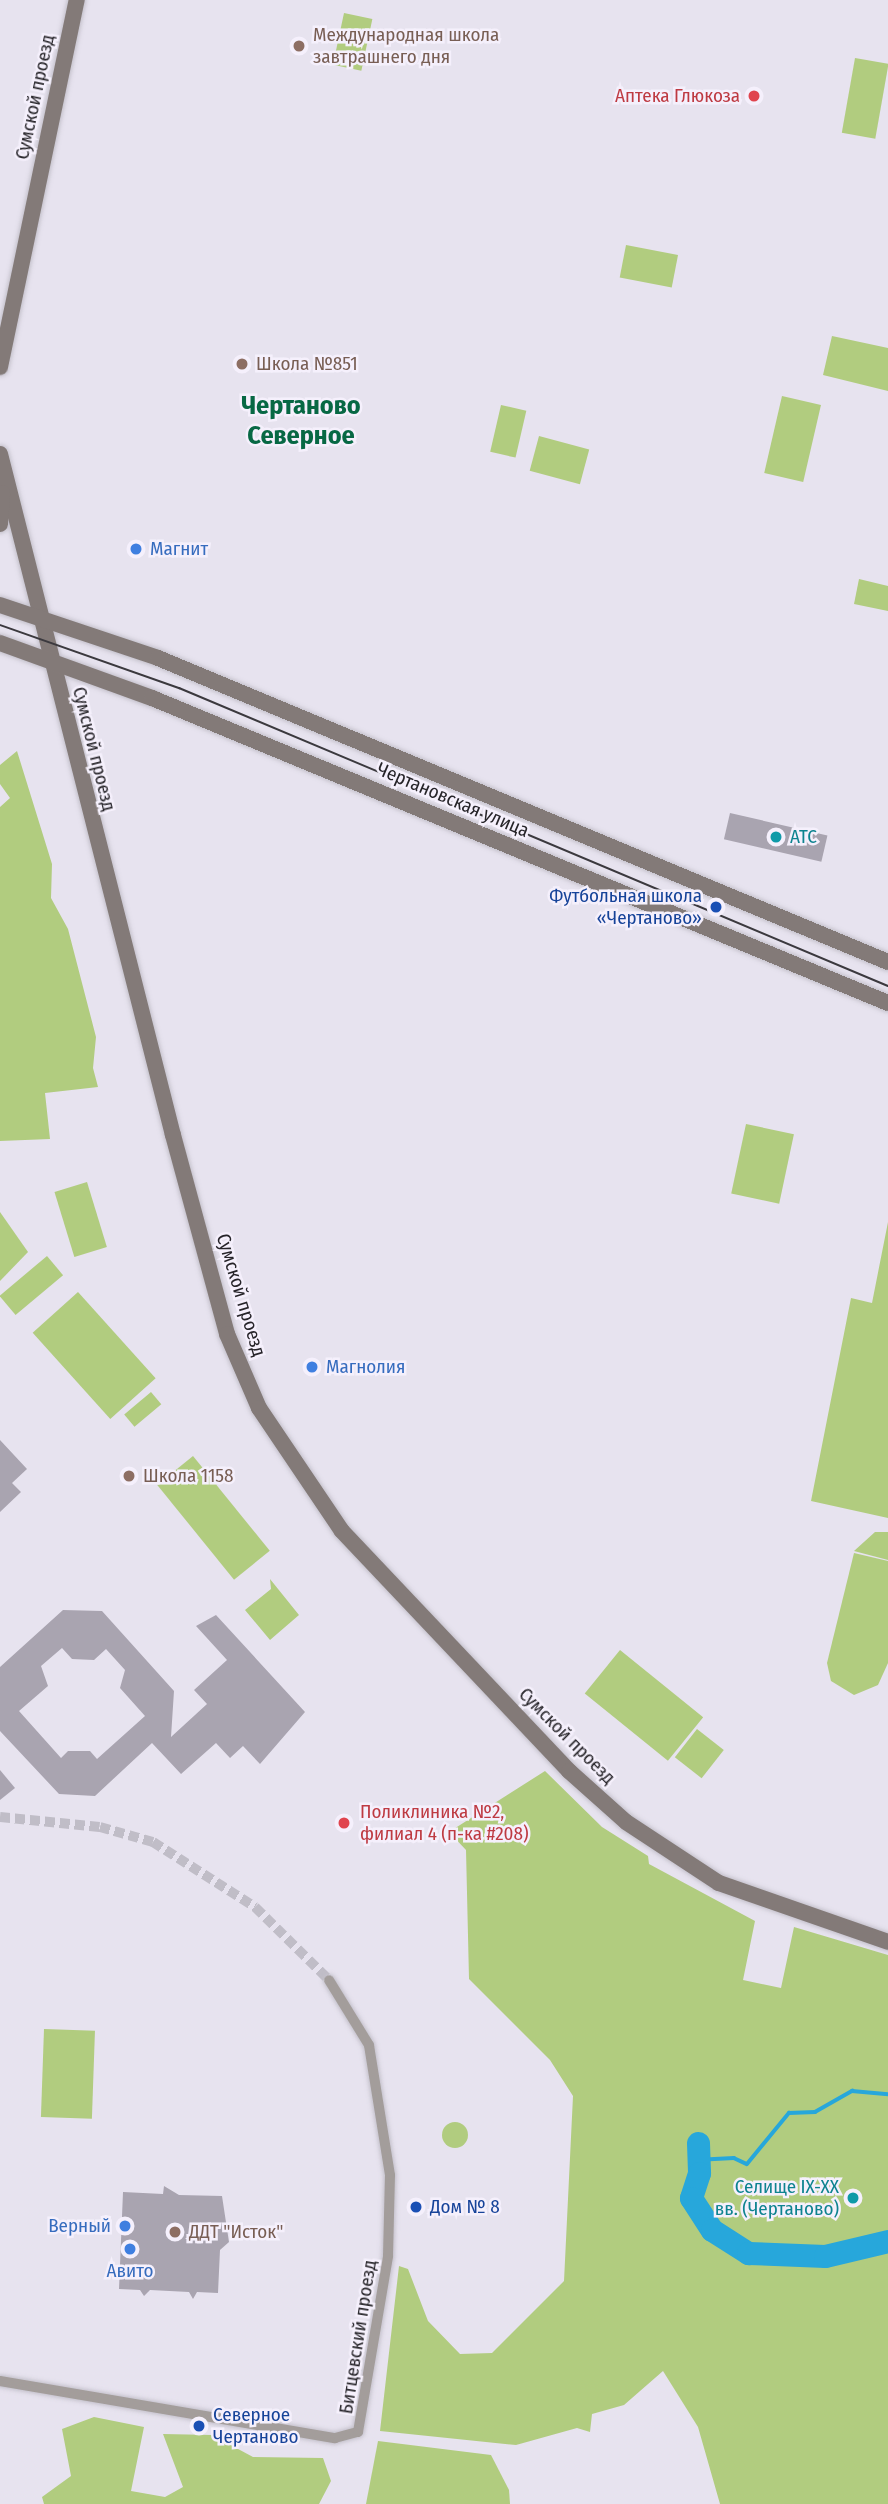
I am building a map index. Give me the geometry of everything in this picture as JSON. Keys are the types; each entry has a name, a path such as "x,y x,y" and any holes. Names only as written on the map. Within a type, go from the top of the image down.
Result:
{"street":[{"name":"Сумской проезд","path":"0,367 77,0"},
{"name":"Сумской проезд","path":"0,455 39,617 227,1334 280,1440 342,1531 569,1771 626,1822 719,1882 888,1941"},
{"path":"0,455 0,524"},
{"name":"Чертановская улица","path":"0,605 158,658 888,962"},
{"name":"Чертановская улица","path":"0,643 50,659 888,1003"},
{"name":"Битцевский проезд","path":"0,2381 335,2438 358,2432 388,2256 391,2200 369,2045 329,1980"}],"green space":[{"path":"344,13 372,19 361,71 333,65"},
{"path":"855,58 888,64 875,139 842,133"},
{"path":"626,245 678,255 672,288 620,277"},
{"path":"832,336 888,348 888,391 823,375"},
{"path":"782,396 821,405 803,482 764,473"},
{"path":"501,405 526,411 516,458 490,452"},
{"path":"539,436 589,449 580,484 530,471"},
{"path":"859,579 888,586 888,611 854,604"},
{"path":"17,751 52,864 51,898 68,929 96,1037 93,1068 98,1087 45,1093 50,1139 0,1141 0,807 10,798 0,784 0,765"},
{"path":"746,1124 794,1134 779,1204 731,1193"},
{"path":"87,1182 107,1247 74,1257 54,1192"},
{"path":"0,1212 28,1252 0,1281"},
{"path":"888,1222 888,1518 811,1501 851,1298 872,1303"},
{"path":"47,1256 63,1275 16,1315 0,1295"},
{"path":"78,1292 156,1378 110,1419 33,1333"},
{"path":"151,1392 161,1404 134,1427 124,1414"},
{"path":"193,1456 270,1551 234,1580 157,1485"},
{"path":"875,1532 888,1532 888,1560 854,1551"},
{"path":"854,1553 888,1561 888,1663 878,1685 854,1695 831,1681 827,1663"},
{"path":"270,1579 299,1615 270,1640 245,1610 271,1589"},
{"path":"620,1650 703,1717 668,1761 585,1694"},
{"path":"697,1729 724,1750 702,1778 675,1757"},
{"path":"545,1771 602,1827 648,1856 649,1864 755,1921 743,1980 781,1988 794,1927 888,1955 888,2504 720,2504 698,2427 663,2371 624,2405 592,2414 590,2432 577,2428 516,2445 380,2431 399,2266 408,2269 428,2321 460,2354 492,2353 564,2281 573,2096 550,2060 469,1979 466,1850 449,1832"},
{"path":"44,2029 95,2031 92,2119 41,2117"},
{"path":"455,2122 464,2126 468,2135 464,2144 455,2148 446,2144 442,2135 446,2126"},
{"path":"94,2417 144,2427 131,2491 165,2497 183,2487 163,2434 212,2435 253,2457 323,2458 331,2481 319,2504 44,2504 42,2497 71,2476 62,2429"},
{"path":"378,2441 491,2455 509,2490 510,2504 366,2504"}],"building":[{"name":"АТС","path":"730,813 827,835 821,862 724,839"},
{"path":"0,1440 27,1469 12,1483 21,1492 0,1512"},
{"path":"63,1610 102,1611 174,1691 171,1737 207,1704 194,1690 227,1660 196,1626 216,1615 305,1712 260,1764 243,1746 230,1758 216,1743 181,1774 152,1743 95,1796 59,1794 0,1731 0,1667","holes":["62,1648 72,1659 94,1660 106,1649 125,1670 120,1688 145,1716 97,1759 90,1751 68,1751 61,1758 19,1711 48,1686 41,1666"]},
{"path":"0,1770 15,1788 0,1800"},
{"name":"ДДТ \"Исток\"","path":"164,2186 179,2195 222,2196 229,2242 220,2250 218,2293 197,2292 193,2299 189,2292 150,2290 144,2296 140,2290 119,2289 123,2192 163,2194"}],"waterway":[{"path":"695,2160 734,2158 747,2164 789,2113 815,2112 852,2091 888,2094"},
{"path":"698,2143 699,2173 691,2198 712,2230 748,2253 825,2256 888,2241"}],"tunnel":[{"path":"0,1817 100,1827 153,1842 255,1907 329,1980"}],"tram line":[{"path":"0,625 179,688 888,986"}],"place":[{"name":"Международная школа завтрашнего дня","path":"299,46"},
{"name":"Аптека Глюкоза","path":"754,96"},
{"name":"Школа №851","path":"242,364"},
{"name":"Магнит","path":"136,549"},
{"name":"АТС","path":"776,837"},
{"name":"Футбольная школа «Чертаново»","path":"716,907"},
{"name":"Магнолия","path":"312,1367"},
{"name":"Школа 1158","path":"129,1476"},
{"name":"Поликлиника №2, филиал 4 (п-ка #208)","path":"344,1823"},
{"name":"Селище IX-XX вв. (Чертаново)","path":"853,2198"},
{"name":"Дом № 8","path":"416,2207"},
{"name":"Верный","path":"125,2226"},
{"name":"ДДТ \"Исток\"","path":"175,2232"},
{"name":"Авито","path":"130,2249"},
{"name":"Северное Чертаново","path":"199,2426"}],"district":[{"name":"Чертаново Северное","path":"301,421"}]}
